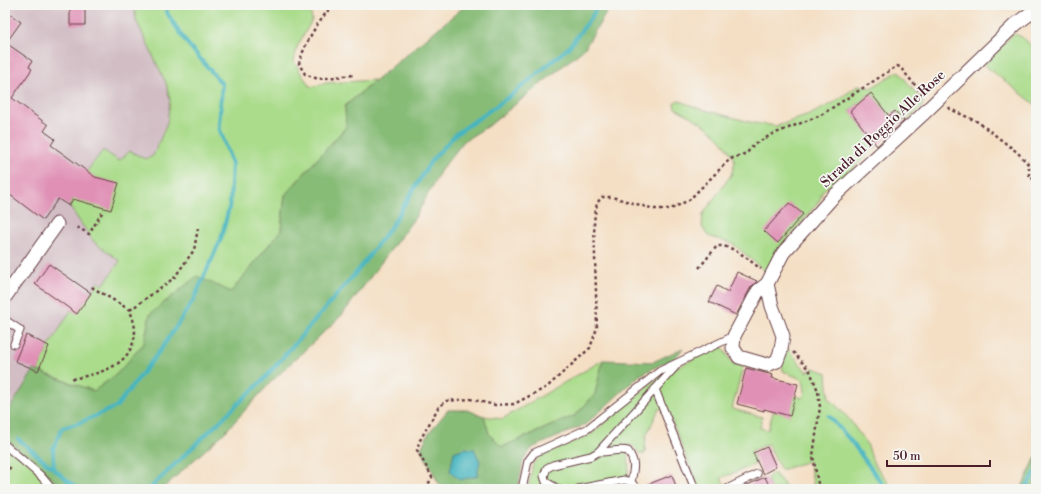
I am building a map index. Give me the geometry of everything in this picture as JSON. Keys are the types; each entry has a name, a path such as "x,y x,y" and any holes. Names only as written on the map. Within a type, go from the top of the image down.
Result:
{"street":[{"name":"Strada di Poggio Alle Rose","path":"734,336 758,291 769,280 783,253 832,198 943,96 1016,24 1036,9"},
{"path":"5,297 56,224"},
{"path":"734,336 734,348 739,357 767,365 777,361 781,350 783,336 772,306 769,280"}],"lane":[{"path":"5,320 20,330 14,344"},
{"path":"522,489 528,461 534,452 587,429 660,371 734,336"},
{"path":"558,489 547,486 544,476 547,468 553,465 591,456 598,452 680,362"},
{"path":"655,389 695,489"},
{"path":"5,445 41,476 52,489"},
{"path":"598,452 628,451 633,457 635,465 631,482"},
{"path":"727,489 757,474"},
{"path":"578,489 624,480 631,482 637,489"}],"path":[{"path":"333,5 324,15 312,35 302,54 299,64 305,74 318,79 353,75"},
{"path":"426,489 432,477 417,450 419,442 438,408 446,401 470,399 495,405 514,404 547,387 590,348 597,328 594,221 597,203 602,197 612,197 654,209 671,209 689,200 730,159 746,153 753,145 771,135 821,115 898,66 932,106"},
{"path":"943,96 950,109 978,122 1017,152 1028,165 1029,176 1036,181"},
{"path":"77,227 89,234 103,211"},
{"path":"130,310 174,278 194,250 198,228"},
{"path":"699,268 716,246 725,246 733,249 769,280"},
{"path":"72,379 103,372 121,362 133,344 135,330 130,310 90,286"},
{"path":"783,336 790,349 810,371 818,391 820,407 813,456 819,489"},
{"path":"1036,442 1033,449 1032,466 1034,476 1036,476"}],"shaded area":[{"path":"5,5 134,5 136,20 166,83 170,100 167,123 153,156 145,159 137,155 120,261 5,424"}],"green space":[{"path":"134,5 296,5 299,10 311,13 312,20 297,47 294,61 311,87 326,83 375,80 345,106 346,127 285,195 281,230 231,292 150,314 144,343 117,374 94,391 38,371 49,346 71,310 77,313 98,282 103,285 120,261 94,242 69,206 90,173 87,171 103,150 119,161 130,151 145,159 153,156 167,123 170,100 166,83 136,20"},
{"path":"466,5 611,5 584,49 491,124 464,141 441,170 416,216 342,315 270,383 226,431 162,489 65,489 5,438 5,416 34,370 94,391 117,374 144,343 150,314 197,276 231,292 281,230 285,195 346,127 345,106"},
{"path":"1013,34 1023,38 1036,50 1036,105 984,65"},
{"path":"897,72 900,73 923,102 922,107 905,121 895,111 889,116 871,93 850,111 877,146 866,154 865,157 832,189 829,185 822,192 820,200 778,251 767,273 733,244 708,236 702,227 703,214 731,175 735,162 724,144 710,129 675,108 674,103 678,100 697,108 754,123 777,126 809,115 833,103 859,85 871,88"},
{"path":"722,346 732,363 743,367 732,409 762,417 760,428 768,430 773,412 777,412 795,396 803,398 805,391 803,380 783,371 782,362 787,348 807,372 814,368 827,373 829,400 834,403 849,419 868,446 873,462 893,489 814,489 809,461 781,470 768,444 751,451 756,464 721,478 725,485 717,489 699,489 667,409 659,409 646,436 645,454 640,454 633,446 626,445 629,466 626,486 627,489 528,489 533,464 541,456 593,433 662,374"},
{"path":"683,348 676,357 640,375 586,424 532,448 523,461 518,489 452,489 439,484 421,449 428,434 448,410 467,410 484,416 489,434 502,447 576,415 595,394 603,360 653,362"},
{"path":"603,360 595,394 576,415 502,447 489,434 484,416 502,419"},
{"path":"5,438 65,489 5,489"},
{"path":"1036,457 1036,489 1021,489"},
{"path":"774,473 788,489 771,489 767,480 768,477"}],"water":[{"path":"465,448 474,449 480,461 477,476 460,480 450,471 454,452"}],"building":[{"path":"70,5 85,5 85,25 70,25"},
{"path":"5,11 21,22 6,43 32,61 29,67 32,69 12,98 48,125 44,131 55,139 51,145 95,177 119,183 111,210 73,199 69,206 58,199 43,220 5,191"},
{"path":"871,93 889,116 895,111 904,121 877,146 850,111"},
{"path":"789,203 803,214 778,243 764,231"},
{"path":"49,264 91,293 77,314 35,284"},
{"path":"737,272 757,281 751,287 736,315 709,302 717,286 728,292"},
{"path":"26,335 49,346 38,371 15,361"},
{"path":"746,368 773,375 772,378 798,384 790,416 737,404"},
{"path":"767,447 776,467 763,474 753,453"},
{"path":"672,475 677,489 642,489 641,487"},
{"path":"765,477 771,489 739,489"}],"waterway":[{"path":"54,469 53,449 62,428 79,423 116,407 162,348 193,301 221,239 230,204 232,164 219,127 222,84 186,42 167,13 166,5"},
{"path":"149,489 265,378 360,268 392,225 431,161 456,134 513,94 568,48 591,18 598,5"},
{"path":"829,416 851,441 886,489"},
{"path":"18,439 78,489"},
{"path":"1025,489 1036,472"}]}
